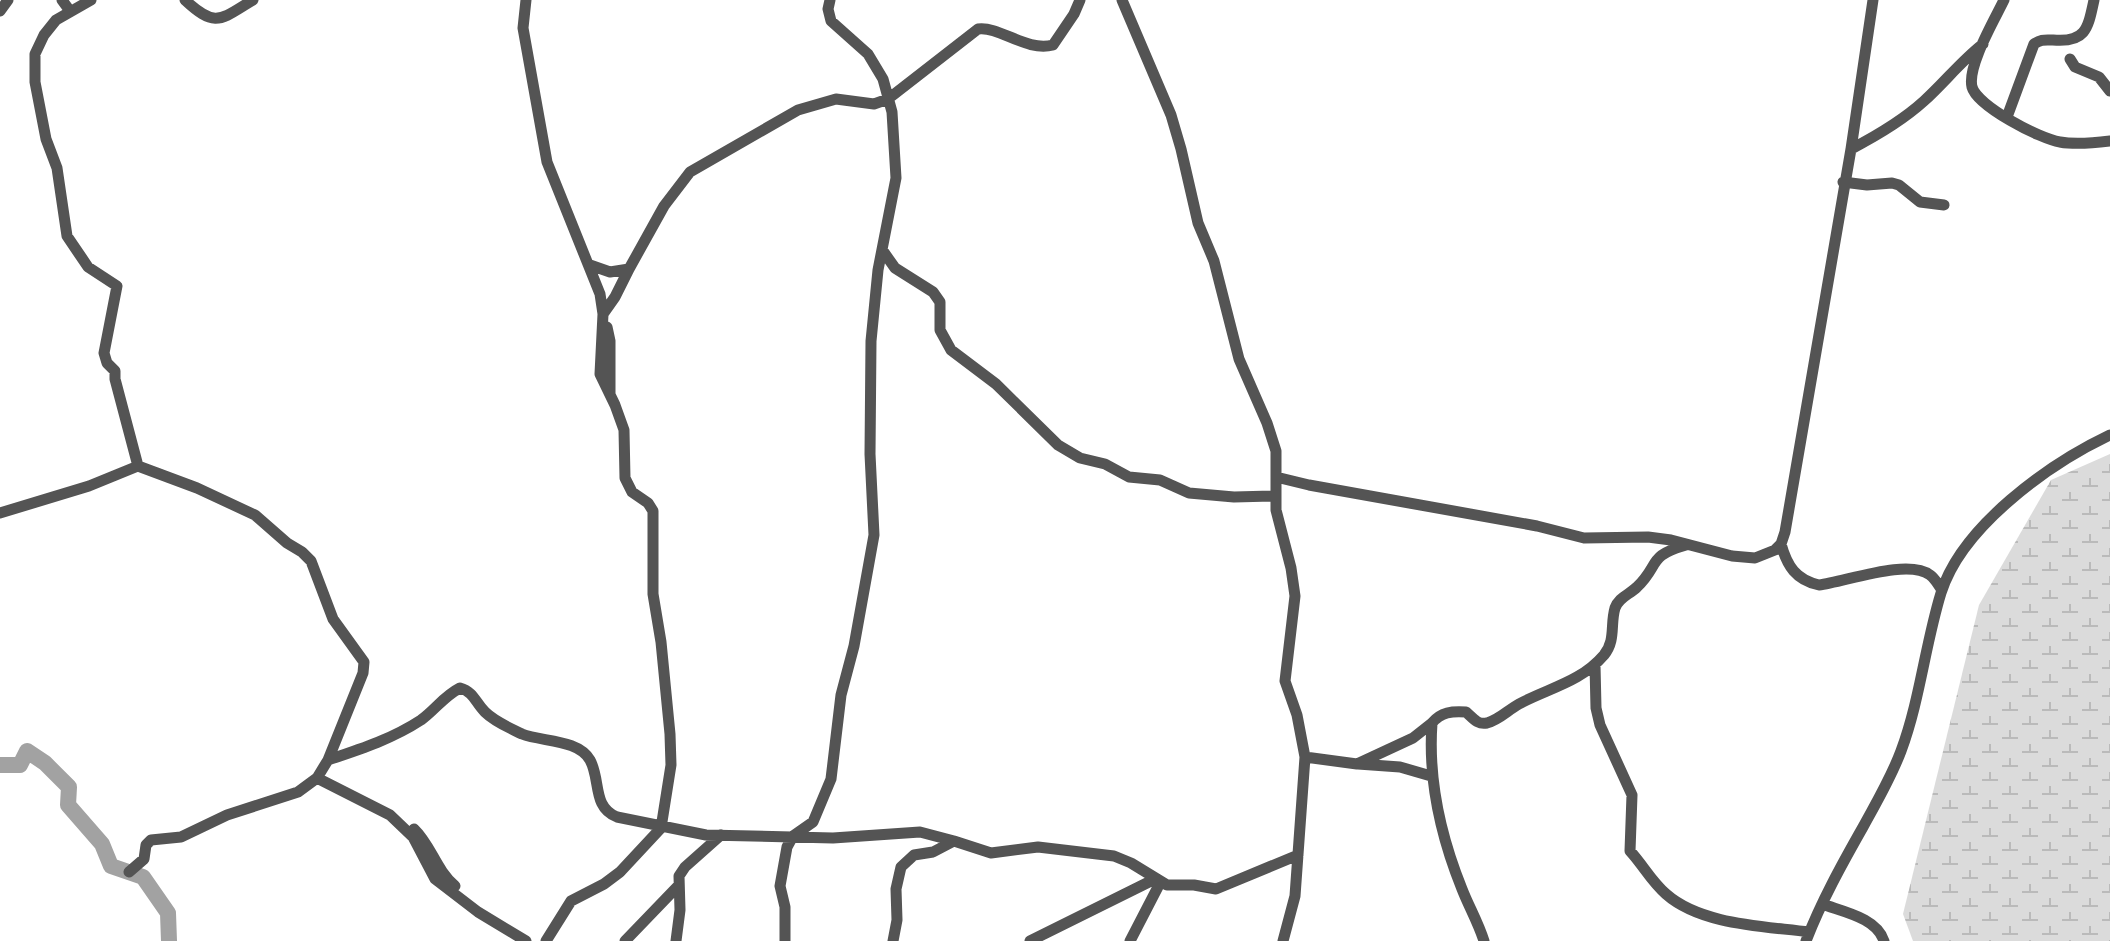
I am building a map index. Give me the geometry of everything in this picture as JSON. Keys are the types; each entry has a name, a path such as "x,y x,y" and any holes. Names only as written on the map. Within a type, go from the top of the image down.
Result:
{"street":[{"path":"0,11 8,0"},
{"path":"62,0 70,11"},
{"path":"91,0 56,20 44,35 35,54 35,82 46,139 57,168 67,236 88,267 117,286 104,353 107,363 115,371 138,466"},
{"path":"185,0 205,17 216,20 229,16 253,0"},
{"path":"526,0 523,28 547,162 590,265 603,317 600,374 624,430 625,478 632,492 648,503 654,519 653,594 661,642 671,765 661,828 620,872 571,901 546,941"},
{"path":"785,941 785,907 780,886 787,847 793,836 813,822 831,779 841,695 854,646 874,535 870,365 878,270 896,178 892,112 877,65 831,21 828,9 830,0"},
{"path":"603,317 664,206 690,172 798,110 836,99 874,104 888,99 978,29 988,28 1036,46 1053,45 1080,0"},
{"path":"1122,0 1171,115 1198,223 1214,261 1239,359 1276,451 1274,496 1295,596 1285,681 1297,715 1305,757 1295,896 1283,941"},
{"path":"1873,0 1851,149 1781,544 1790,568 1810,584 1819,585 1875,573 1918,570 1930,575 1942,590"},
{"path":"2004,0 1974,69 1972,87 1977,98 2058,142 2110,141"},
{"path":"2007,117 2034,44 2039,40 2072,40 2080,36 2088,24 2094,0"},
{"path":"1851,149 1909,113 1983,43"},
{"path":"2070,59 2075,67 2099,77 2110,91"},
{"path":"1843,182 1867,185 1892,183 1920,202 1944,205"},
{"path":"883,251 895,268 933,292 940,302 940,330 951,350 996,384 1058,445 1080,458 1117,469 1129,477 1160,480 1189,493 1234,497 1274,496"},
{"path":"590,265 610,272 629,269"},
{"path":"1595,665 1596,708 1600,725 1632,795 1630,851 1649,878 1677,903 1706,916 1807,937 1900,753 1942,590 1955,560 1969,541 2023,489 2059,462 2110,435"},
{"path":"0,513 78,490 138,466 159,472 255,515 311,561 333,619 364,662 363,673 328,760 317,778 298,792 227,815 181,837 151,840 146,845 144,859 129,872"},
{"path":"1276,477 1537,526 1584,538 1648,537 1732,556 1755,558 1775,550 1781,544"},
{"path":"1357,764 1413,738 1436,718 1453,711 1466,712 1475,721 1488,723 1582,675 1607,652 1612,642 1614,611 1620,598 1637,588 1657,558 1687,544"},
{"path":"328,760 398,734 423,718 446,695 460,688 470,691 483,710 507,726 525,735 582,751 591,760 598,794 608,813 661,828 721,835 833,838 920,832 991,853 1038,847 1114,856 1131,863 1157,881 1216,889 1298,855"},
{"path":"1432,723 1431,776 1450,856 1484,941"},
{"path":"1305,757 1400,767 1431,776"},
{"path":"317,778 349,792 402,825 410,826 420,834 441,872 456,887 460,898 526,941"},
{"path":"676,941 680,910 679,876 721,835"},
{"path":"893,941 897,920 896,889 901,867 914,855 933,852 954,841"},
{"path":"1030,941 1157,881"},
{"path":"1130,941 1157,881"},
{"path":"625,941 678,886"},
{"path":"1822,904 1872,924 1880,930 1884,941"}],"green space":[{"path":"2110,454 2110,941 1913,941 1903,914 1979,605 2051,480"}],"waterway":[{"path":"0,765 20,765 27,751 45,763 69,787 68,805 102,844 111,866 143,877 168,913 169,941"}]}
